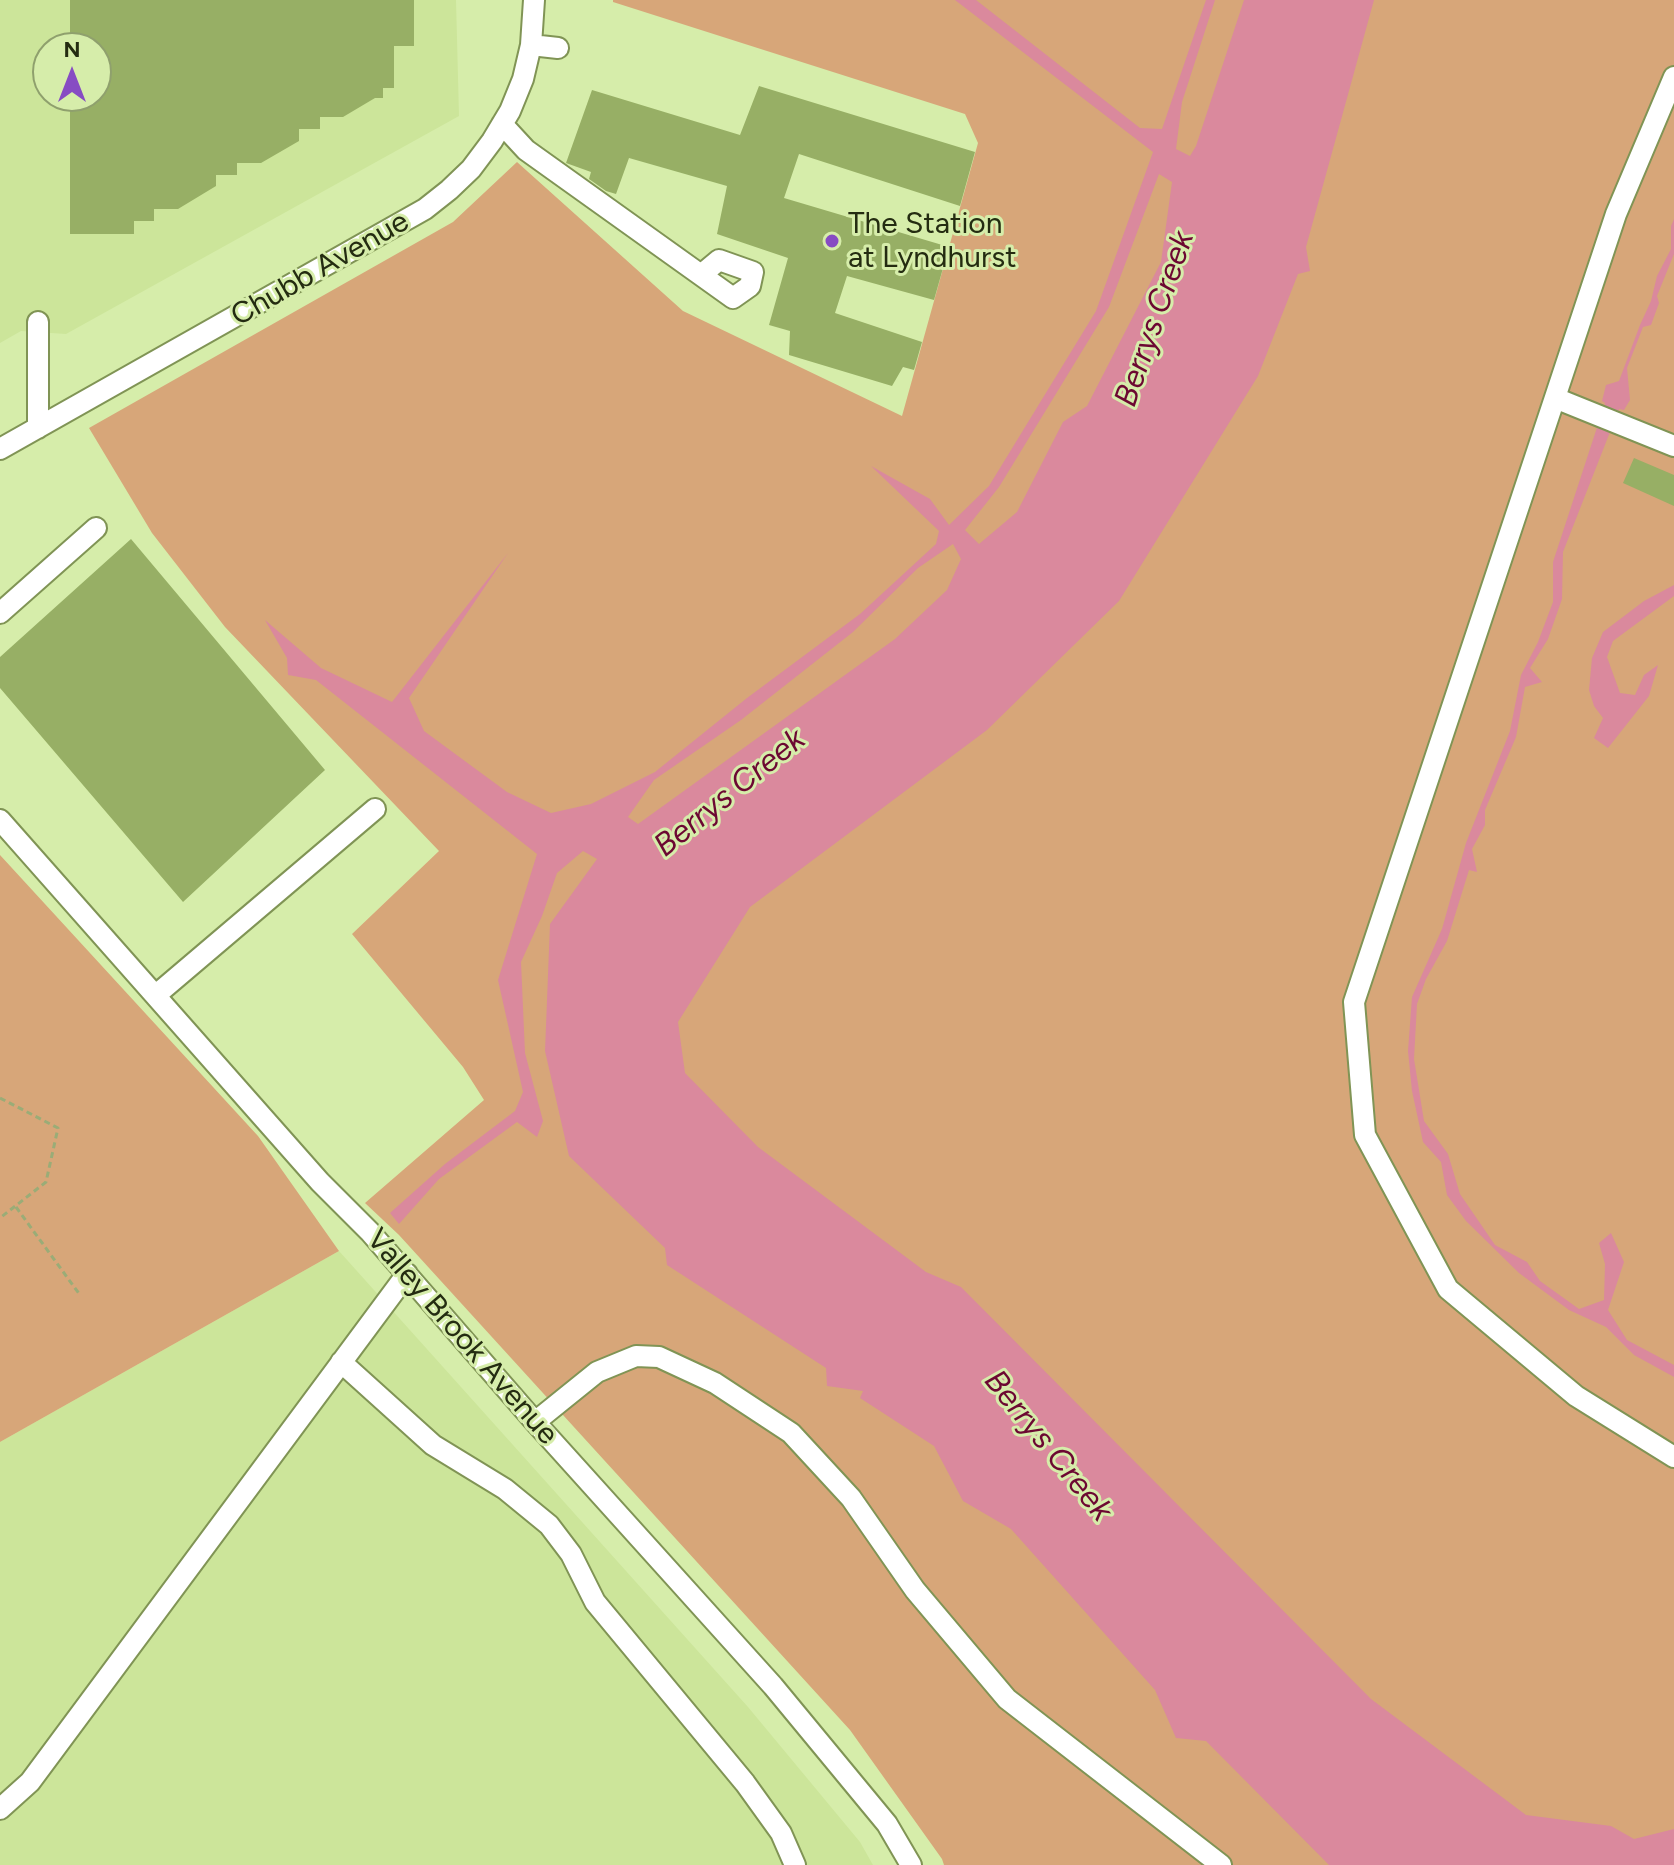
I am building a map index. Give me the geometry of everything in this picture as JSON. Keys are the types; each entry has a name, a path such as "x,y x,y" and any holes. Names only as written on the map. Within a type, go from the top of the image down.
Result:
{"street":[{"name":"Chubb Avenue","path":"0,449 425,209 471,169 502,124 523,79 531,45 534,0"},
{"path":"531,45 558,48"},
{"path":"1674,77 1616,214 1354,1002 1365,1135 1448,1289 1576,1396 1674,1457"},
{"path":"502,124 526,150 701,275"},
{"path":"38,322 38,428"},
{"path":"1555,398 1674,446"},
{"path":"0,613 96,528"},
{"path":"156,995 375,809"},
{"name":"Valley Brook Avenue","path":"0,820 773,1686 887,1824 911,1865"},
{"path":"0,1809 30,1782 407,1274"},
{"path":"535,1422 597,1372 636,1356 659,1357 715,1383 791,1433 851,1498 915,1590 1007,1699 1221,1865"},
{"path":"341,1362 433,1445 505,1489 549,1525 571,1554 595,1602 745,1783 781,1833 795,1865"}],"path":[{"path":"0,1098 58,1128 46,1182 0,1218"},
{"path":"16,1207 80,1295"}],"shaded area":[{"path":"0,0 456,0 459,116 66,334 21,331 0,343"},
{"path":"613,0 1674,0 1674,1865 944,1865 850,1730 399,1235 365,1203 484,1100 463,1067 352,934 439,851 225,627 152,533 89,428 453,222 517,162 683,311 902,416 978,143 965,114"},
{"path":"0,855 258,1136 339,1251 0,1442"},
{"path":"339,1251 748,1707 860,1842 873,1865 0,1865 0,1442"}],"water":[{"name":"Berrys Creek","path":"955,0 976,0 1140,128 1162,129 1206,0 1215,0 1182,102 1176,149 1190,156 1244,0 1374,0 1306,247 1310,271 1298,274 1258,376 1119,601 987,730 750,907 678,1022 685,1073 758,1147 926,1272 961,1287 1371,1699 1526,1815 1611,1826 1634,1839 1674,1829 1674,1865 1329,1865 1206,1741 1176,1738 1155,1690 1011,1529 963,1501 934,1446 860,1398 863,1391 827,1386 826,1368 667,1265 665,1248 569,1156 545,1051 550,924 597,859 583,851 557,873 521,962 525,1053 543,1121 537,1137 517,1122 439,1179 399,1224 390,1213 445,1164 515,1111 523,1092 498,980 537,854 316,680 288,675 287,658 265,620 321,668 392,702 508,553 409,698 424,731 507,792 551,813 591,804 655,772 747,698 860,614 936,544 939,531 871,466 930,499 949,525 989,486 1096,311 1153,152","holes":["1159,174 1172,182 1161,262 1087,406 1063,422 1017,512 979,544 965,530 999,487 1109,307","953,544 961,559 947,590 895,639 638,824 628,817 654,780 741,720 853,632 918,568"]},
{"path":"1674,219 1674,254 1657,296 1659,303 1651,325 1643,327 1627,368 1630,400 1624,410 1619,409 1563,552 1562,599 1548,639 1530,668 1542,682 1525,687 1516,737 1485,810 1485,825 1472,849 1477,872 1469,870 1447,941 1426,979 1417,1004 1414,1059 1424,1121 1448,1154 1460,1194 1495,1245 1527,1262 1540,1281 1579,1309 1604,1300 1605,1264 1599,1243 1611,1233 1624,1262 1608,1310 1627,1340 1674,1365 1674,1377 1634,1355 1606,1327 1569,1310 1519,1273 1466,1221 1447,1195 1441,1162 1423,1142 1412,1091 1408,1051 1412,997 1442,929 1466,843 1510,731 1521,675 1553,602 1553,562 1605,403 1602,401 1606,385 1619,381 1651,301 1657,276 1671,249"},
{"path":"1674,585 1674,596 1613,641 1607,657 1620,693 1635,695 1644,675 1658,665 1649,696 1608,748 1594,738 1603,718 1594,706 1589,690 1592,658 1603,632 1644,601"}],"building":[{"path":"70,0 414,0 414,46 394,46 394,88 383,88 383,98 375,98 343,117 320,117 320,129 299,129 299,141 261,163 237,163 237,175 216,175 216,186 178,209 154,209 154,221 134,221 134,234 70,234 70,112 112,112 112,32 70,32"},
{"name":"The Station at Lyndhurst","path":"759,86 975,152 960,206 799,154 784,198 949,247 934,300 847,276 835,313 922,342 914,370 903,367 892,386 789,355 790,331 769,325 788,258 717,234 727,186 629,158 616,194 589,179 591,172 566,163 592,90 740,135"},
{"path":"1634,458 1674,475 1674,506 1623,483"},
{"path":"131,539 325,770 183,902 0,688 0,657"}],"place":[{"name":"The Station at Lyndhurst","path":"832,241"}]}
